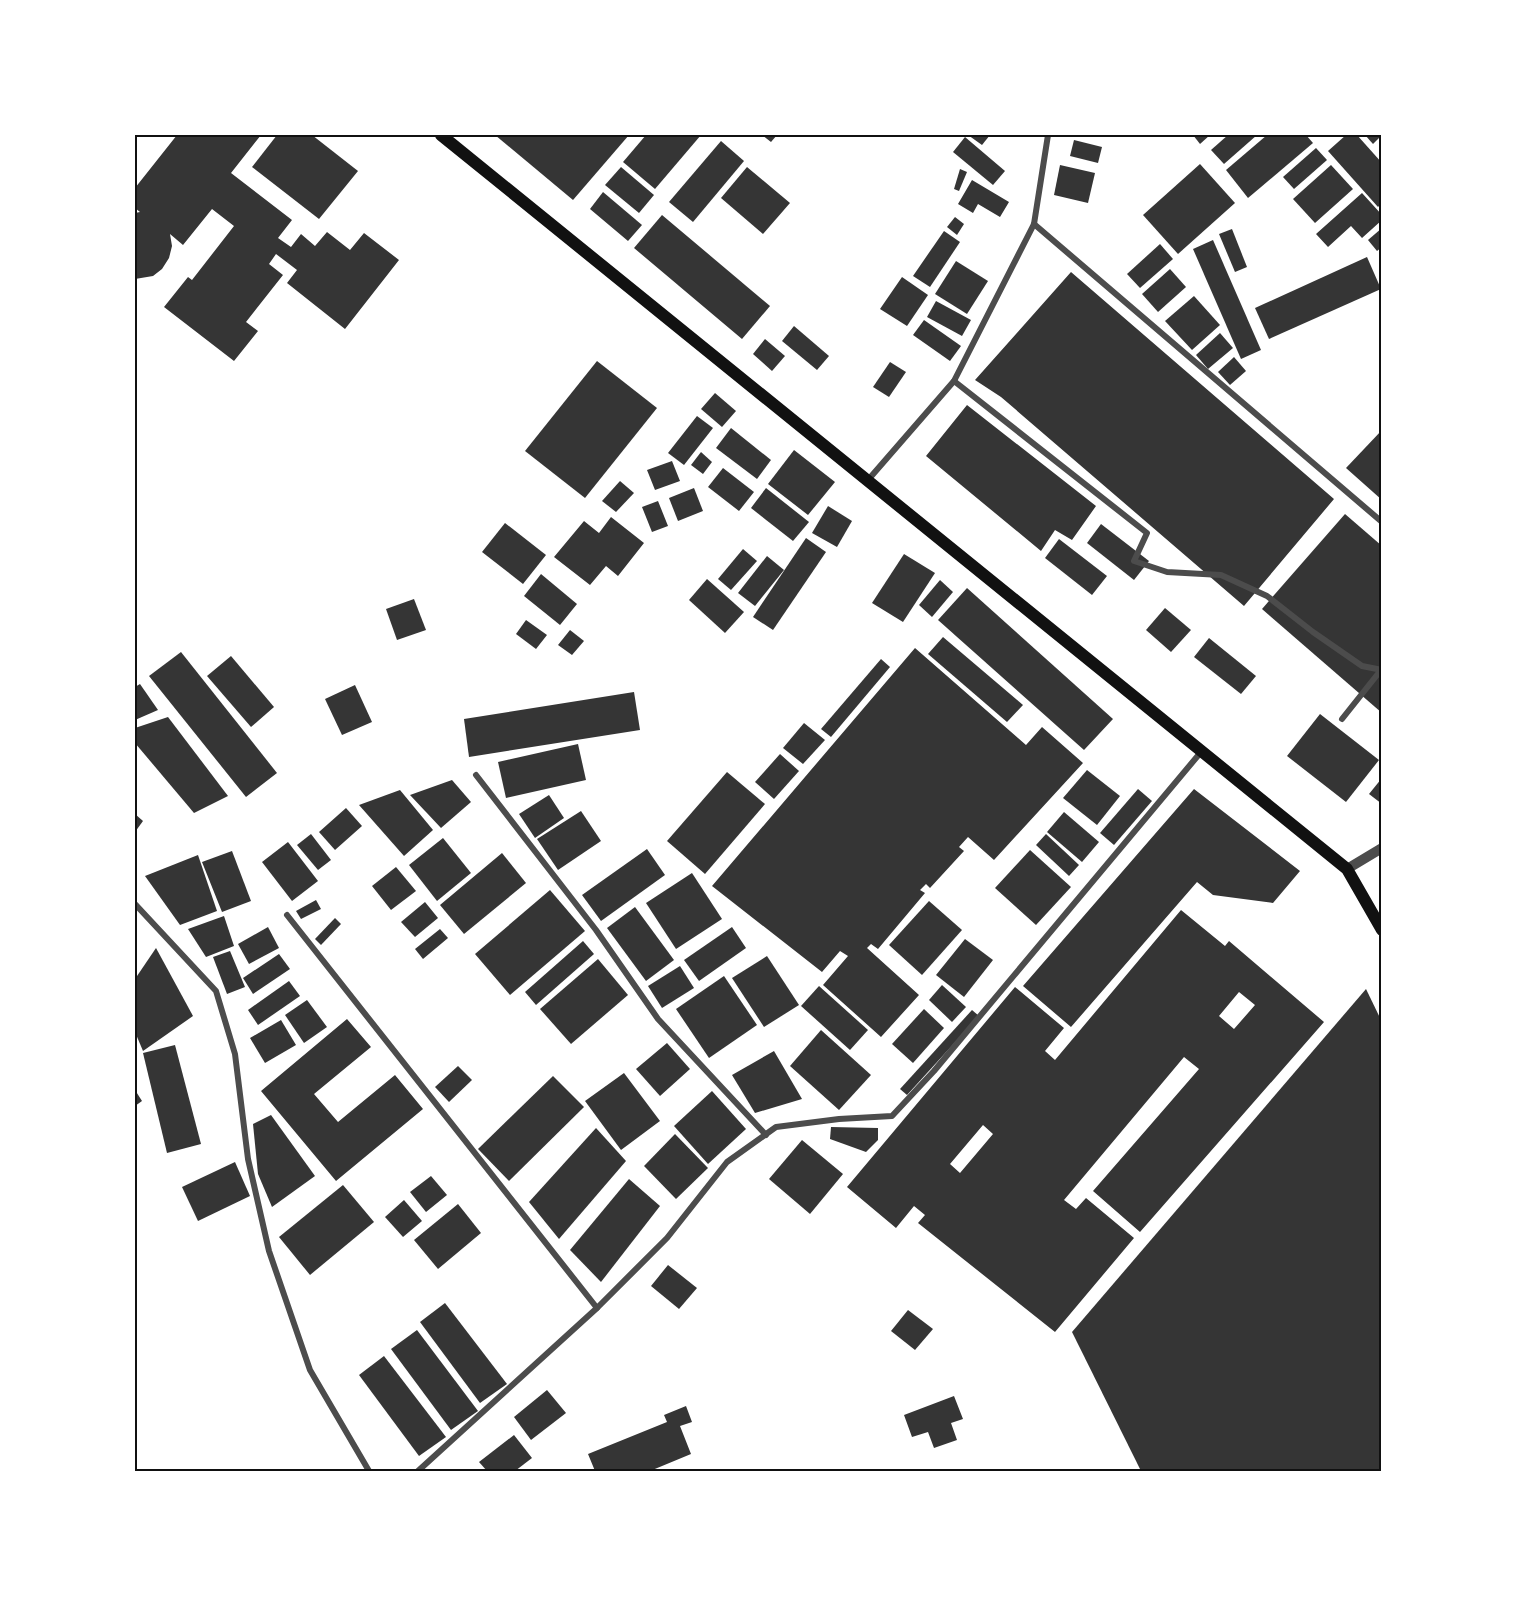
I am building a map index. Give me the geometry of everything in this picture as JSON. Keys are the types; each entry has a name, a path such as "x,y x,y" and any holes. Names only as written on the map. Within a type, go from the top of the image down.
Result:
{"main road":[{"path":"441,135 1347,869 1382,930"}],"street":[{"path":"868,480 954,381 1034,224 1048,135"},
{"path":"1034,224 1382,522"},
{"path":"954,381 1147,533 1134,561 1167,572 1221,575 1267,596 1362,666 1382,670 1342,719"},
{"path":"418,1471 597,1308 667,1238 727,1162 776,1127 839,1119 892,1116 934,1071 1201,752"},
{"path":"476,775 596,930 658,1019 766,1135"},
{"path":"1347,869 1382,848"},
{"path":"135,904 216,991 235,1054 248,1159 269,1251 310,1370 369,1471"},
{"path":"287,915 597,1308"}],"building":[{"path":"177,135 261,135 231,173 292,220 278,238 291,247 301,234 315,246 327,232 350,250 364,233 399,260 345,329 287,283 297,270 276,254 269,264 283,275 246,322 258,331 234,361 164,307 188,277 192,280 234,226 212,209 183,245 170,234 172,246 169,258 162,269 153,276 135,279 135,213 140,212 135,208 135,188"},
{"path":"277,135 312,135 358,171 319,219 252,167"},
{"path":"495,135 629,135 573,200"},
{"path":"646,135 701,135 655,189 623,162"},
{"path":"762,135 777,135 771,142"},
{"path":"968,135 990,135 982,145"},
{"path":"1193,135 1210,135 1200,144"},
{"path":"1228,135 1257,135 1224,164 1211,150"},
{"path":"1267,135 1306,135 1313,143 1248,198 1226,170"},
{"path":"1346,135 1357,135 1382,163 1382,203 1378,207 1328,151"},
{"path":"1365,135 1382,135 1373,144"},
{"path":"965,137 1005,171 993,185 953,152"},
{"path":"1074,140 1102,147 1098,163 1070,156"},
{"path":"721,141 744,161 693,222 669,202"},
{"path":"1316,148 1327,160 1294,189 1283,177"},
{"path":"1200,164 1235,203 1178,254 1143,215"},
{"path":"1060,165 1095,173 1088,203 1054,195"},
{"path":"1331,165 1353,189 1315,223 1293,199"},
{"path":"621,167 654,195 639,213 605,185"},
{"path":"747,167 790,203 763,234 721,198"},
{"path":"960,169 967,172 959,191 954,189"},
{"path":"972,180 1009,202 1000,217 978,204 973,213 958,204"},
{"path":"603,192 642,225 628,241 590,209"},
{"path":"1362,193 1382,215 1382,220 1362,238 1351,226 1328,247 1316,234"},
{"path":"662,215 770,306 742,339 634,248"},
{"path":"955,217 964,224 957,235 947,227"},
{"path":"1382,228 1382,247 1377,251 1368,240"},
{"path":"1232,229 1247,267 1235,272 1219,234"},
{"path":"944,231 960,242 930,287 913,276"},
{"path":"1213,240 1261,350 1241,359 1193,249"},
{"path":"1160,244 1173,259 1140,288 1127,274"},
{"path":"1367,257 1381,289 1269,339 1255,308"},
{"path":"956,261 988,281 967,314 935,294"},
{"path":"1170,269 1186,287 1158,312 1142,294"},
{"path":"1071,272 1334,499 1244,606 1001,397 975,380"},
{"path":"902,277 928,295 907,326 880,309"},
{"path":"1194,296 1220,325 1192,350 1165,321"},
{"path":"936,301 971,320 962,336 927,317"},
{"path":"924,320 961,346 950,361 913,335"},
{"path":"794,326 829,356 817,370 782,341"},
{"path":"1220,333 1233,348 1208,369 1196,355"},
{"path":"765,339 785,356 772,371 753,354"},
{"path":"1234,357 1246,371 1230,385 1218,372"},
{"path":"597,361 657,408 585,498 525,451"},
{"path":"890,362 906,372 889,397 873,387"},
{"path":"715,393 736,411 722,427 701,409"},
{"path":"967,405 1096,506 1072,540 1055,530 1041,551 926,456"},
{"path":"697,416 713,428 684,465 668,453"},
{"path":"731,428 771,460 757,479 716,448"},
{"path":"1382,430 1382,500 1346,468"},
{"path":"794,450 835,482 808,515 768,484"},
{"path":"701,452 712,462 703,474 691,465"},
{"path":"672,461 680,481 655,490 647,470"},
{"path":"723,468 754,492 739,511 708,487"},
{"path":"620,481 634,493 616,512 602,501"},
{"path":"694,488 703,511 678,521 669,498"},
{"path":"766,488 809,522 793,541 751,508"},
{"path":"658,501 668,526 652,532 642,507"},
{"path":"828,506 852,521 837,547 812,533"},
{"path":"1345,514 1382,546 1382,713 1262,609"},
{"path":"611,517 644,543 618,576 606,566 590,585 554,557 584,521 599,533"},
{"path":"505,523 546,555 523,584 482,552"},
{"path":"1101,524 1149,561 1134,580 1087,543"},
{"path":"806,538 826,552 773,630 753,617"},
{"path":"1059,539 1107,576 1092,595 1045,558"},
{"path":"743,549 757,561 731,590 718,579"},
{"path":"904,554 935,573 903,622 872,603"},
{"path":"767,556 784,570 755,606 738,593"},
{"path":"541,574 577,604 560,625 524,596"},
{"path":"707,579 744,612 725,633 689,600"},
{"path":"940,580 953,592 932,617 919,605"},
{"path":"967,588 1113,719 1084,750 938,620"},
{"path":"414,599 426,630 397,640 386,609"},
{"path":"1165,608 1191,630 1171,652 1146,630"},
{"path":"526,620 547,635 536,649 516,634"},
{"path":"570,630 584,641 572,655 558,645"},
{"path":"943,637 1023,705 1007,722 928,654"},
{"path":"1209,638 1256,676 1241,694 1194,657"},
{"path":"915,648 1026,745 1042,727 1083,763 994,860 968,837 959,847 964,851 930,888 926,884 920,890 925,893 878,949 871,944 867,948 919,995 881,1037 823,985 848,956 840,951 822,972 712,886"},
{"path":"181,652 277,773 246,797 149,676"},
{"path":"231,656 274,707 251,727 207,676"},
{"path":"881,659 890,667 831,737 821,729"},
{"path":"140,684 158,710 135,720 135,687"},
{"path":"355,685 372,722 342,735 325,699"},
{"path":"634,692 640,730 469,757 464,719"},
{"path":"1320,714 1379,760 1346,802 1287,756"},
{"path":"168,717 228,796 194,813 135,743 135,728"},
{"path":"804,723 825,740 803,764 783,748"},
{"path":"578,744 586,780 506,798 498,762"},
{"path":"780,754 799,771 774,799 755,782"},
{"path":"1087,770 1120,796 1097,825 1063,798"},
{"path":"727,772 765,804 705,874 667,841"},
{"path":"1382,778 1382,804 1369,794"},
{"path":"452,780 471,802 441,828 410,795"},
{"path":"1138,789 1152,801 1114,845 1100,833"},
{"path":"1194,789 1300,871 1273,903 1213,895 1197,882 1071,1027 1023,986"},
{"path":"400,790 433,830 404,856 359,805"},
{"path":"549,795 564,818 535,838 519,814"},
{"path":"346,808 362,826 335,850 319,832"},
{"path":"581,811 601,841 558,870 537,839"},
{"path":"1064,812 1099,842 1082,862 1047,832"},
{"path":"135,814 143,821 135,832"},
{"path":"311,834 331,860 318,870 297,845"},
{"path":"1046,834 1079,865 1069,876 1036,845"},
{"path":"443,838 471,873 437,901 409,865"},
{"path":"288,842 318,881 292,901 262,862"},
{"path":"647,849 665,875 601,921 582,895"},
{"path":"1030,850 1071,887 1036,925 995,888"},
{"path":"232,851 251,901 222,912 202,862"},
{"path":"502,853 526,883 464,934 440,905"},
{"path":"198,855 217,911 180,925 145,876"},
{"path":"396,867 416,891 391,910 372,886"},
{"path":"692,873 722,919 676,949 646,903"},
{"path":"550,890 585,931 510,995 475,954"},
{"path":"316,900 321,909 301,919 296,911"},
{"path":"929,901 962,930 922,975 889,945"},
{"path":"425,902 438,918 415,937 401,922"},
{"path":"635,907 674,960 646,981 607,928"},
{"path":"1181,910 1225,946 1229,941 1324,1022 1140,1232 1093,1191 1199,1069 1184,1057 1064,1200 1076,1209 1086,1198 1134,1238 1055,1332 918,1223 925,1215 914,1206 896,1228 847,1187 1015,987 1064,1028 1045,1051 1055,1060","holes":["1239,992 1255,1005 1234,1029 1219,1016","983,1125 993,1134 960,1173 950,1164"]},
{"path":"224,916 234,946 206,957 188,929"},
{"path":"335,918 341,924 321,945 315,939"},
{"path":"268,927 279,948 249,964 238,944"},
{"path":"732,927 746,948 699,981 684,960"},
{"path":"440,929 448,938 423,959 415,949"},
{"path":"965,939 993,960 964,997 936,975"},
{"path":"583,941 594,954 536,1005 525,992"},
{"path":"156,948 193,1016 143,1051 135,1032 135,979"},
{"path":"230,951 245,987 227,994 213,957"},
{"path":"279,954 290,969 253,994 243,978"},
{"path":"767,956 799,1005 764,1027 732,978"},
{"path":"598,959 628,995 571,1044 540,1009"},
{"path":"680,966 694,988 662,1008 648,986"},
{"path":"724,976 757,1025 709,1058 676,1009"},
{"path":"289,981 300,996 258,1025 248,1010"},
{"path":"942,985 966,1007 952,1022 929,1000"},
{"path":"819,986 868,1030 850,1050 801,1006"},
{"path":"1366,989 1382,1022 1382,1471 1141,1471 1072,1332"},
{"path":"307,1000 327,1027 304,1043 285,1015"},
{"path":"924,1009 944,1028 913,1063 892,1044"},
{"path":"972,1010 979,1016 907,1095 900,1089"},
{"path":"347,1019 371,1047 314,1094 338,1122 395,1075 423,1109 336,1181 261,1091"},
{"path":"281,1020 296,1045 265,1063 250,1038"},
{"path":"821,1030 871,1075 839,1110 790,1066"},
{"path":"667,1043 690,1069 660,1096 636,1069"},
{"path":"175,1045 201,1144 167,1153 143,1053"},
{"path":"774,1051 802,1099 755,1113 732,1075"},
{"path":"458,1066 472,1080 449,1102 435,1087"},
{"path":"624,1073 660,1121 621,1150 585,1101"},
{"path":"553,1076 584,1107 509,1181 478,1149"},
{"path":"135,1090 142,1101 135,1106"},
{"path":"712,1091 746,1129 708,1164 674,1126"},
{"path":"271,1115 315,1176 272,1207 258,1174 253,1124"},
{"path":"831,1127 878,1128 878,1140 866,1152 830,1139"},
{"path":"596,1128 626,1161 559,1239 529,1202"},
{"path":"675,1134 708,1168 676,1199 644,1166"},
{"path":"802,1140 843,1174 810,1214 769,1179"},
{"path":"235,1162 250,1196 198,1221 182,1187"},
{"path":"431,1176 447,1195 426,1212 410,1192"},
{"path":"629,1179 660,1206 601,1282 570,1250"},
{"path":"343,1185 374,1222 310,1275 279,1237"},
{"path":"404,1200 422,1221 403,1237 385,1217"},
{"path":"458,1204 481,1233 438,1269 414,1240"},
{"path":"668,1265 697,1288 679,1309 651,1286"},
{"path":"445,1303 507,1384 480,1403 420,1322"},
{"path":"908,1310 933,1329 915,1350 891,1331"},
{"path":"417,1330 478,1411 451,1430 391,1349"},
{"path":"384,1356 446,1437 419,1456 359,1375"},
{"path":"547,1390 566,1413 531,1440 514,1417"},
{"path":"954,1396 963,1419 951,1423 957,1440 934,1448 928,1432 912,1437 904,1415"},
{"path":"686,1406 692,1422 680,1426 691,1454 650,1471 595,1471 588,1454 667,1422 664,1415"},
{"path":"514,1435 532,1458 515,1471 487,1471 479,1462"}]}
